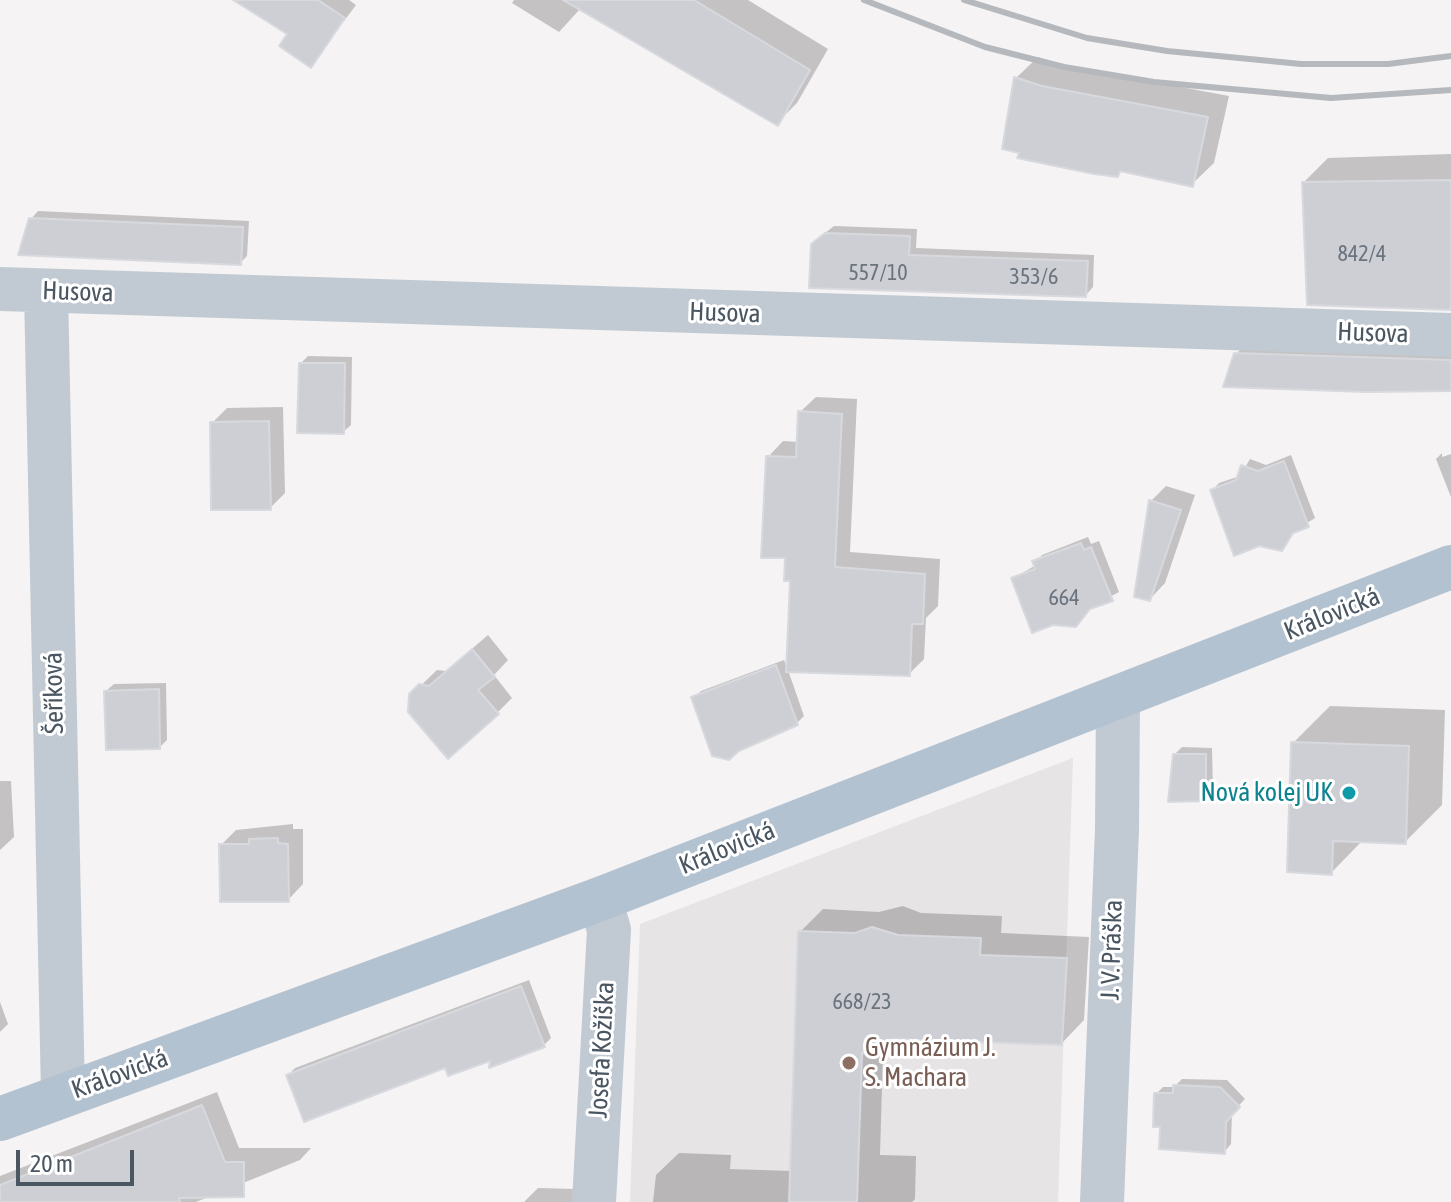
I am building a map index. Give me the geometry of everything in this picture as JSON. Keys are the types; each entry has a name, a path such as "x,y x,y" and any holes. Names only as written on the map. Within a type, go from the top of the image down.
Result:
{"main road":[{"name":"Královická","path":"0,1119 600,899 1451,567"}],"street":[{"name":"Husova","path":"0,289 1451,335"},
{"name":"Šeříková","path":"46,291 63,1094"},
{"name":"J. V. Práška","path":"1102,1202 1117,829 1118,699"},
{"name":"Josefa Kožíška","path":"594,1202 609,930 600,899"}],"shaded area":[{"name":"Gymnázium J. S. Machara","path":"1073,758 1058,1202 630,1202 640,924"}],"building":[{"path":"233,0 318,0 345,18 311,68 279,46 287,34"},
{"path":"563,0 694,0 810,70 778,126"},
{"path":"1014,77 1042,86 1208,117 1193,187 1120,171 1118,177 1094,174 1017,158 1019,153 1002,149"},
{"path":"1451,180 1451,310 1307,305 1302,182"},
{"path":"29,218 243,227 241,265 18,255"},
{"path":"825,233 910,236 909,255 1088,261 1086,297 809,288 811,244"},
{"path":"1234,353 1451,360 1451,391 1367,392 1223,387"},
{"path":"299,363 345,363 344,434 297,433"},
{"path":"798,411 842,414 835,567 925,574 923,624 912,624 910,676 786,672 790,581 784,581 785,558 761,558 766,456 796,457"},
{"path":"269,421 271,510 211,510 210,422"},
{"path":"1284,461 1309,527 1293,533 1282,551 1259,546 1234,556 1210,490 1236,480 1241,465 1258,471"},
{"path":"1149,500 1181,510 1150,601 1134,597"},
{"path":"1081,543 1084,550 1091,547 1113,601 1090,609 1076,627 1053,625 1032,633 1011,578 1035,569 1032,561"},
{"path":"472,649 495,677 478,690 499,714 448,759 408,712 409,694 419,684 429,686"},
{"path":"776,665 798,725 739,751 729,760 712,756 691,697"},
{"path":"159,689 160,749 106,750 104,691"},
{"name":"Nová kolej UK","path":"1291,742 1409,746 1406,844 1333,841 1332,875 1287,872"},
{"path":"1173,754 1206,754 1206,801 1168,802"},
{"path":"278,838 278,843 288,844 289,902 220,902 219,844 249,844 249,839"},
{"path":"872,927 898,935 981,938 980,955 1067,958 1062,1045 892,1039 892,1054 862,1053 857,1202 789,1202 798,931 855,933"},
{"path":"521,986 545,1047 489,1068 490,1061 448,1076 445,1068 304,1122 286,1075"},
{"path":"1173,1085 1220,1087 1240,1107 1226,1122 1225,1154 1159,1149 1160,1127 1153,1127 1154,1093 1173,1093"},
{"path":"202,1105 225,1162 244,1162 244,1197 179,1198 180,1202 0,1202 0,1185"}],"railway":[{"path":"864,0 985,47 1064,67 1154,82 1331,98 1451,90"},
{"path":"964,0 1087,38 1167,51 1301,64 1388,64 1451,56"}],"place":[{"name":"Nová kolej UK","path":"1349,793"},
{"name":"Gymnázium J. S. Machara","path":"849,1063"}]}
